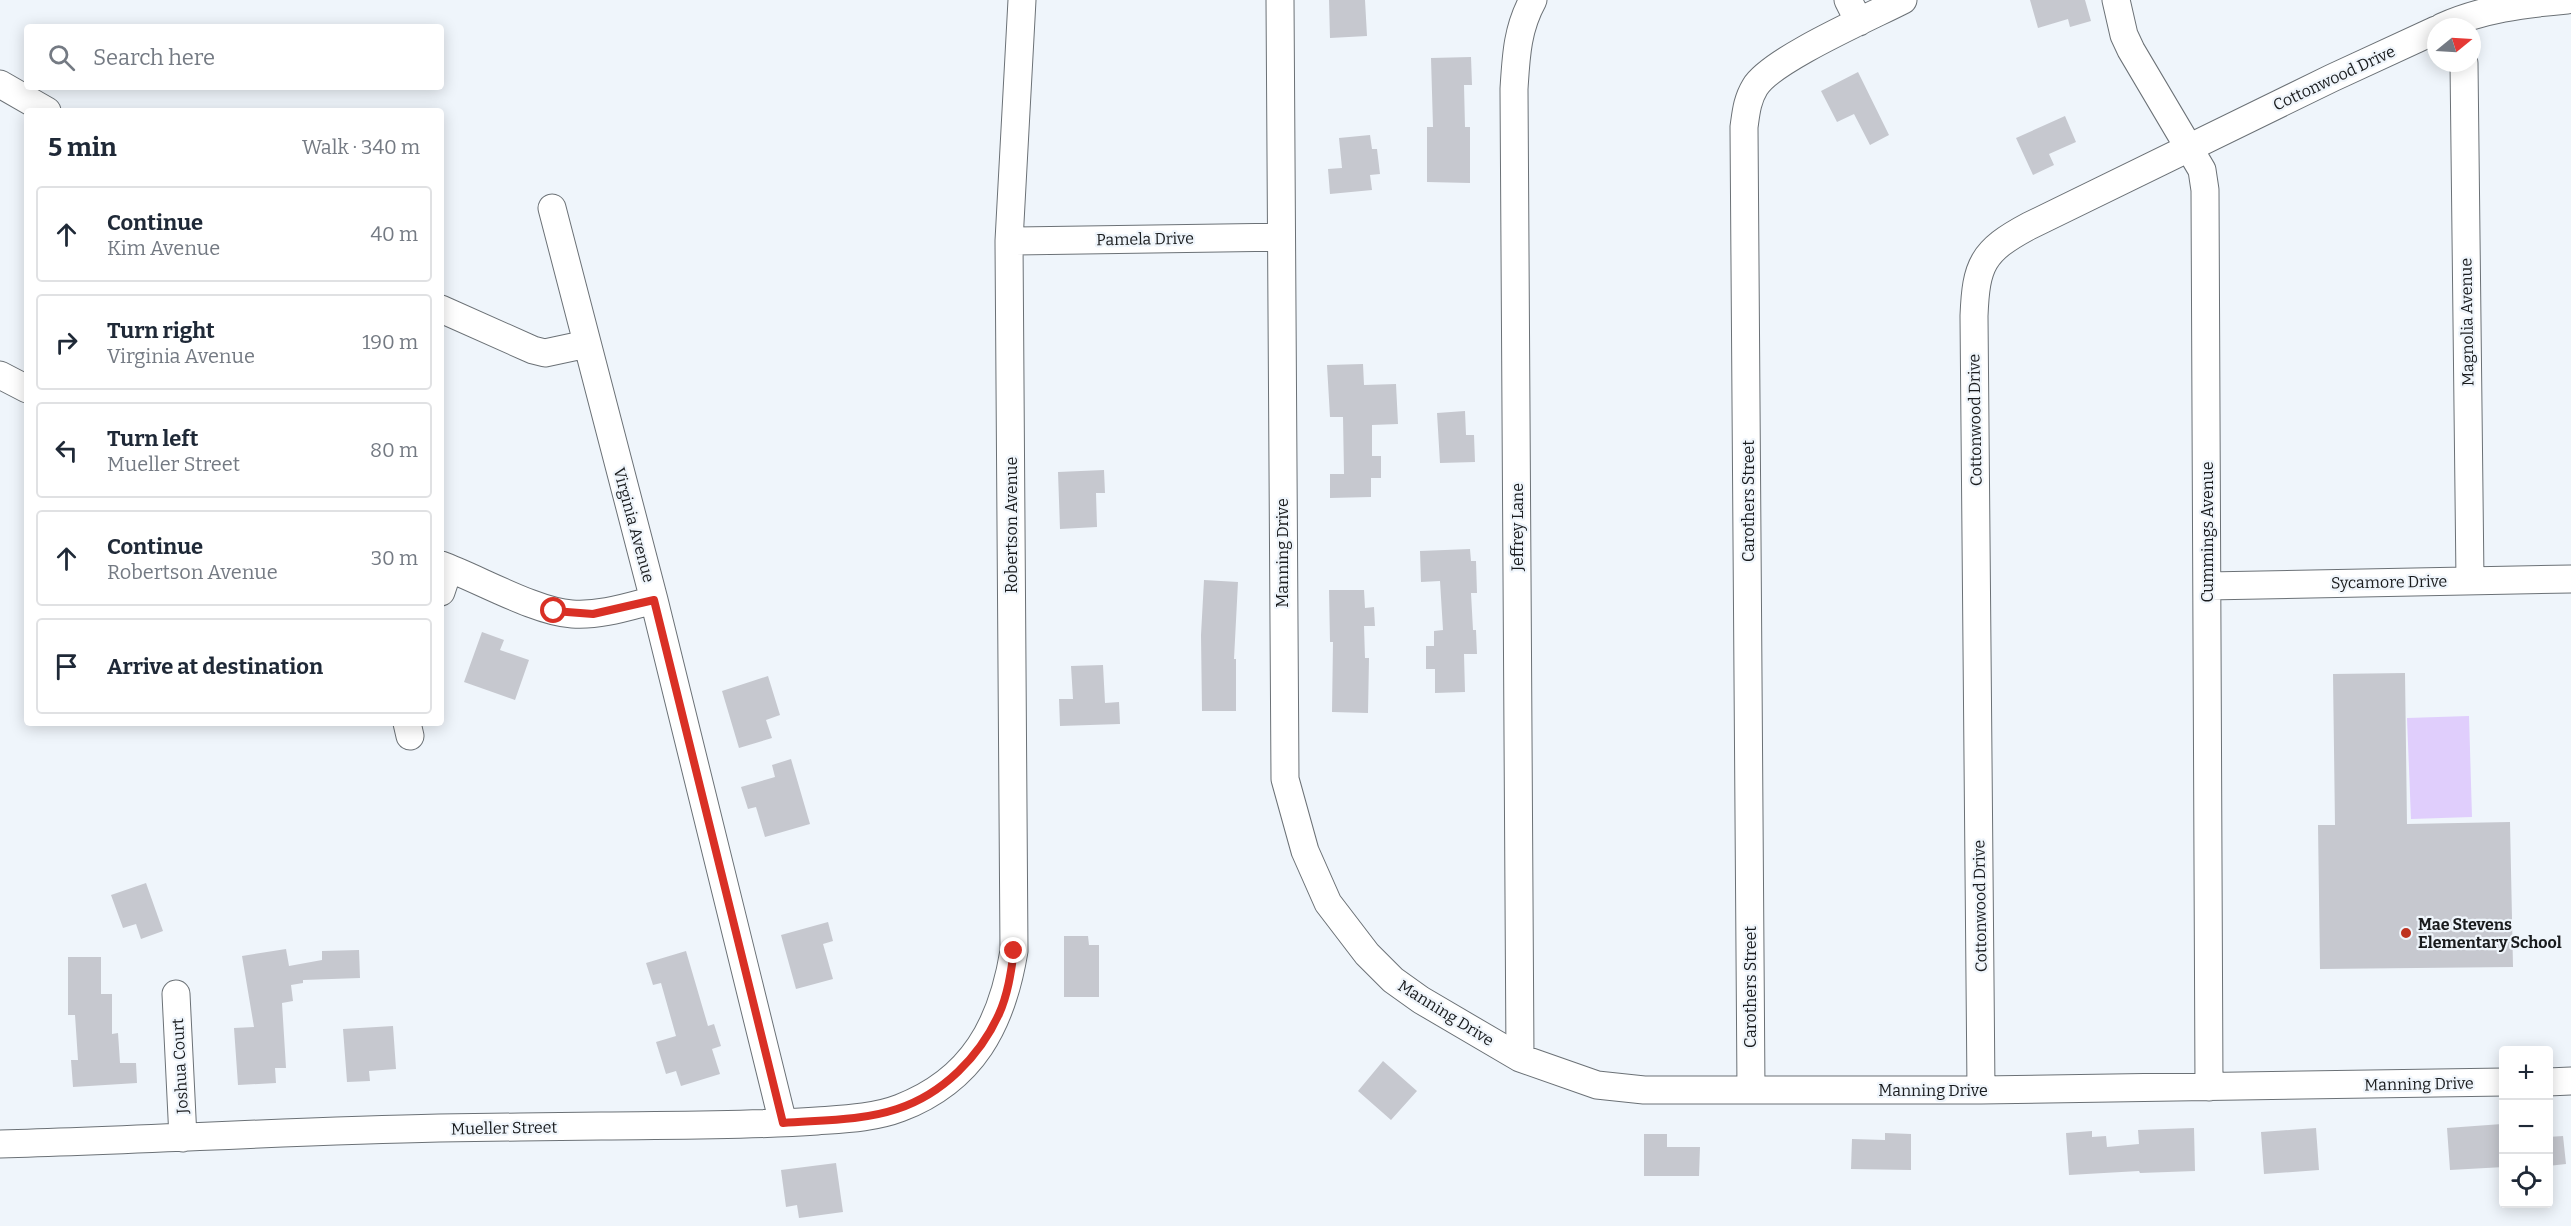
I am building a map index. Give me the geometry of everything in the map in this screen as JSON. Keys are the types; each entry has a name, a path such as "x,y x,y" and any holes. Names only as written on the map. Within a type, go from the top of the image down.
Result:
{"street":[{"name":"Robertson Avenue","path":"982,1044 999,1013 1008,986 1014,951 1009,241 1022,0"},
{"name":"Manning Drive","path":"1280,0 1285,779 1305,851 1328,903 1367,954 1393,980 1421,1000 1520,1058 1597,1084 1644,1090 1982,1090 2499,1082"},
{"name":"Jeffrey Lane","path":"1520,1058 1514,89 1516,49 1524,17 1533,0"},
{"name":"Carothers Street","path":"1751,1090 1744,127 1748,102 1755,86 1766,74 1854,11 1903,0"},
{"name":"Cummings Avenue","path":"2116,0 2124,35 2131,50 2202,170 2205,190 2209,1087"},
{"path":"2476,18 2517,5 2567,0"},
{"name":"Cottonwood Drive","path":"1982,1090 1974,316 1978,274 1984,260 2011,236 2332,78 2427,34"},
{"name":"Magnolia Avenue","path":"2464,72 2470,580"},
{"path":"0,84 42,108"},
{"name":"Virginia Avenue","path":"552,208 654,600 783,1123"},
{"name":"Pamela Drive","path":"1009,241 1281,237"},
{"path":"444,310 533,350 545,353 587,344"},
{"path":"0,375 24,387"},
{"path":"444,575 570,614 593,614 654,600"},
{"name":"Sycamore Drive","path":"2207,586 2571,579"},
{"name":"Joshua Court","path":"176,994 183,1138"},
{"name":"Mueller Street","path":"0,1144 441,1128 783,1123 861,1117 898,1109 949,1081 982,1044"},
{"path":"2553,1082 2571,1082"}],"shaded area":[{"path":"2469,716 2472,817 2411,819 2407,718"}],"building":[{"path":"1329,0 1365,0 1367,36 1330,38"},
{"path":"2030,0 2085,0 2091,21 2070,27 2068,19 2038,28"},
{"path":"1471,57 1472,85 1464,85 1465,127 1470,127 1470,183 1427,182 1427,127 1433,127 1431,58"},
{"path":"1858,72 1889,135 1870,145 1854,114 1837,122 1821,91"},
{"path":"2065,116 2076,142 2049,154 2054,165 2033,175 2016,138"},
{"path":"1370,135 1372,149 1377,149 1380,174 1370,175 1372,190 1330,194 1328,169 1342,168 1339,138"},
{"path":"1363,364 1364,385 1396,384 1398,424 1372,425 1372,456 1381,456 1381,478 1371,478 1371,497 1330,498 1330,474 1344,474 1343,417 1330,417 1327,365"},
{"path":"1465,411 1466,435 1474,435 1475,462 1440,463 1437,413"},
{"path":"1104,470 1105,493 1096,493 1097,527 1060,529 1058,472"},
{"path":"1470,549 1471,561 1476,561 1477,593 1471,593 1477,654 1464,654 1465,692 1435,693 1435,669 1426,669 1426,646 1434,646 1434,631 1443,630 1440,581 1421,582 1420,551"},
{"path":"1204,580 1238,582 1234,659 1236,659 1236,711 1202,711 1201,635"},
{"path":"1329,590 1364,590 1365,608 1374,607 1375,626 1364,626 1365,658 1369,658 1368,713 1332,712 1333,642 1330,642"},
{"path":"482,632 504,640 500,650 529,660 515,700 464,682"},
{"path":"1103,665 1105,703 1119,702 1120,724 1060,726 1059,699 1073,699 1071,666"},
{"path":"2405,673 2407,824 2510,822 2513,967 2320,969 2318,825 2335,825 2333,674"},
{"path":"768,676 780,715 766,720 772,738 739,748 722,691"},
{"path":"791,759 810,824 765,837 756,807 748,809 741,787 775,777 772,765"},
{"path":"146,883 163,931 141,939 136,924 123,928 111,895"},
{"path":"828,922 833,941 823,944 833,979 796,989 781,935"},
{"path":"1064,936 1088,936 1089,945 1099,945 1099,997 1064,997"},
{"path":"286,949 289,966 322,960 322,951 359,950 360,978 303,980 303,983 291,985 293,1001 282,1003 286,1068 275,1068 276,1083 238,1085 234,1028 254,1027 242,956"},
{"path":"686,951 708,1026 714,1024 721,1046 712,1049 720,1074 681,1086 676,1071 666,1074 656,1042 676,1036 661,983 653,985 646,963"},
{"path":"68,957 101,957 101,994 112,994 112,1034 118,1033 120,1063 136,1063 137,1083 73,1087 71,1060 78,1060 75,1015 68,1015"},
{"path":"393,1026 396,1069 369,1071 370,1081 347,1082 343,1029"},
{"path":"1383,1061 1417,1091 1391,1120 1358,1091"},
{"path":"2499,1124 2499,1167 2450,1170 2447,1128"},
{"path":"2194,1128 2195,1171 2069,1175 2066,1133 2092,1131 2092,1137 2106,1136 2107,1147 2139,1144 2138,1130"},
{"path":"2316,1128 2319,1170 2264,1174 2261,1132"},
{"path":"1885,1133 1911,1134 1911,1170 1851,1169 1852,1139 1885,1140"},
{"path":"1644,1134 1667,1134 1667,1147 1700,1147 1699,1176 1644,1176"},
{"path":"2563,1136 2566,1164 2553,1165 2553,1137"},
{"path":"836,1163 843,1212 799,1218 797,1205 786,1207 781,1170"}],"place":[{"name":"Mae Stevens Elementary School","path":"2406,933"}],"route":[{"path":"554,611 593,614 654,600 783,1123 861,1117 898,1109 949,1081 982,1044 999,1013 1008,986 1014,951"}]}
